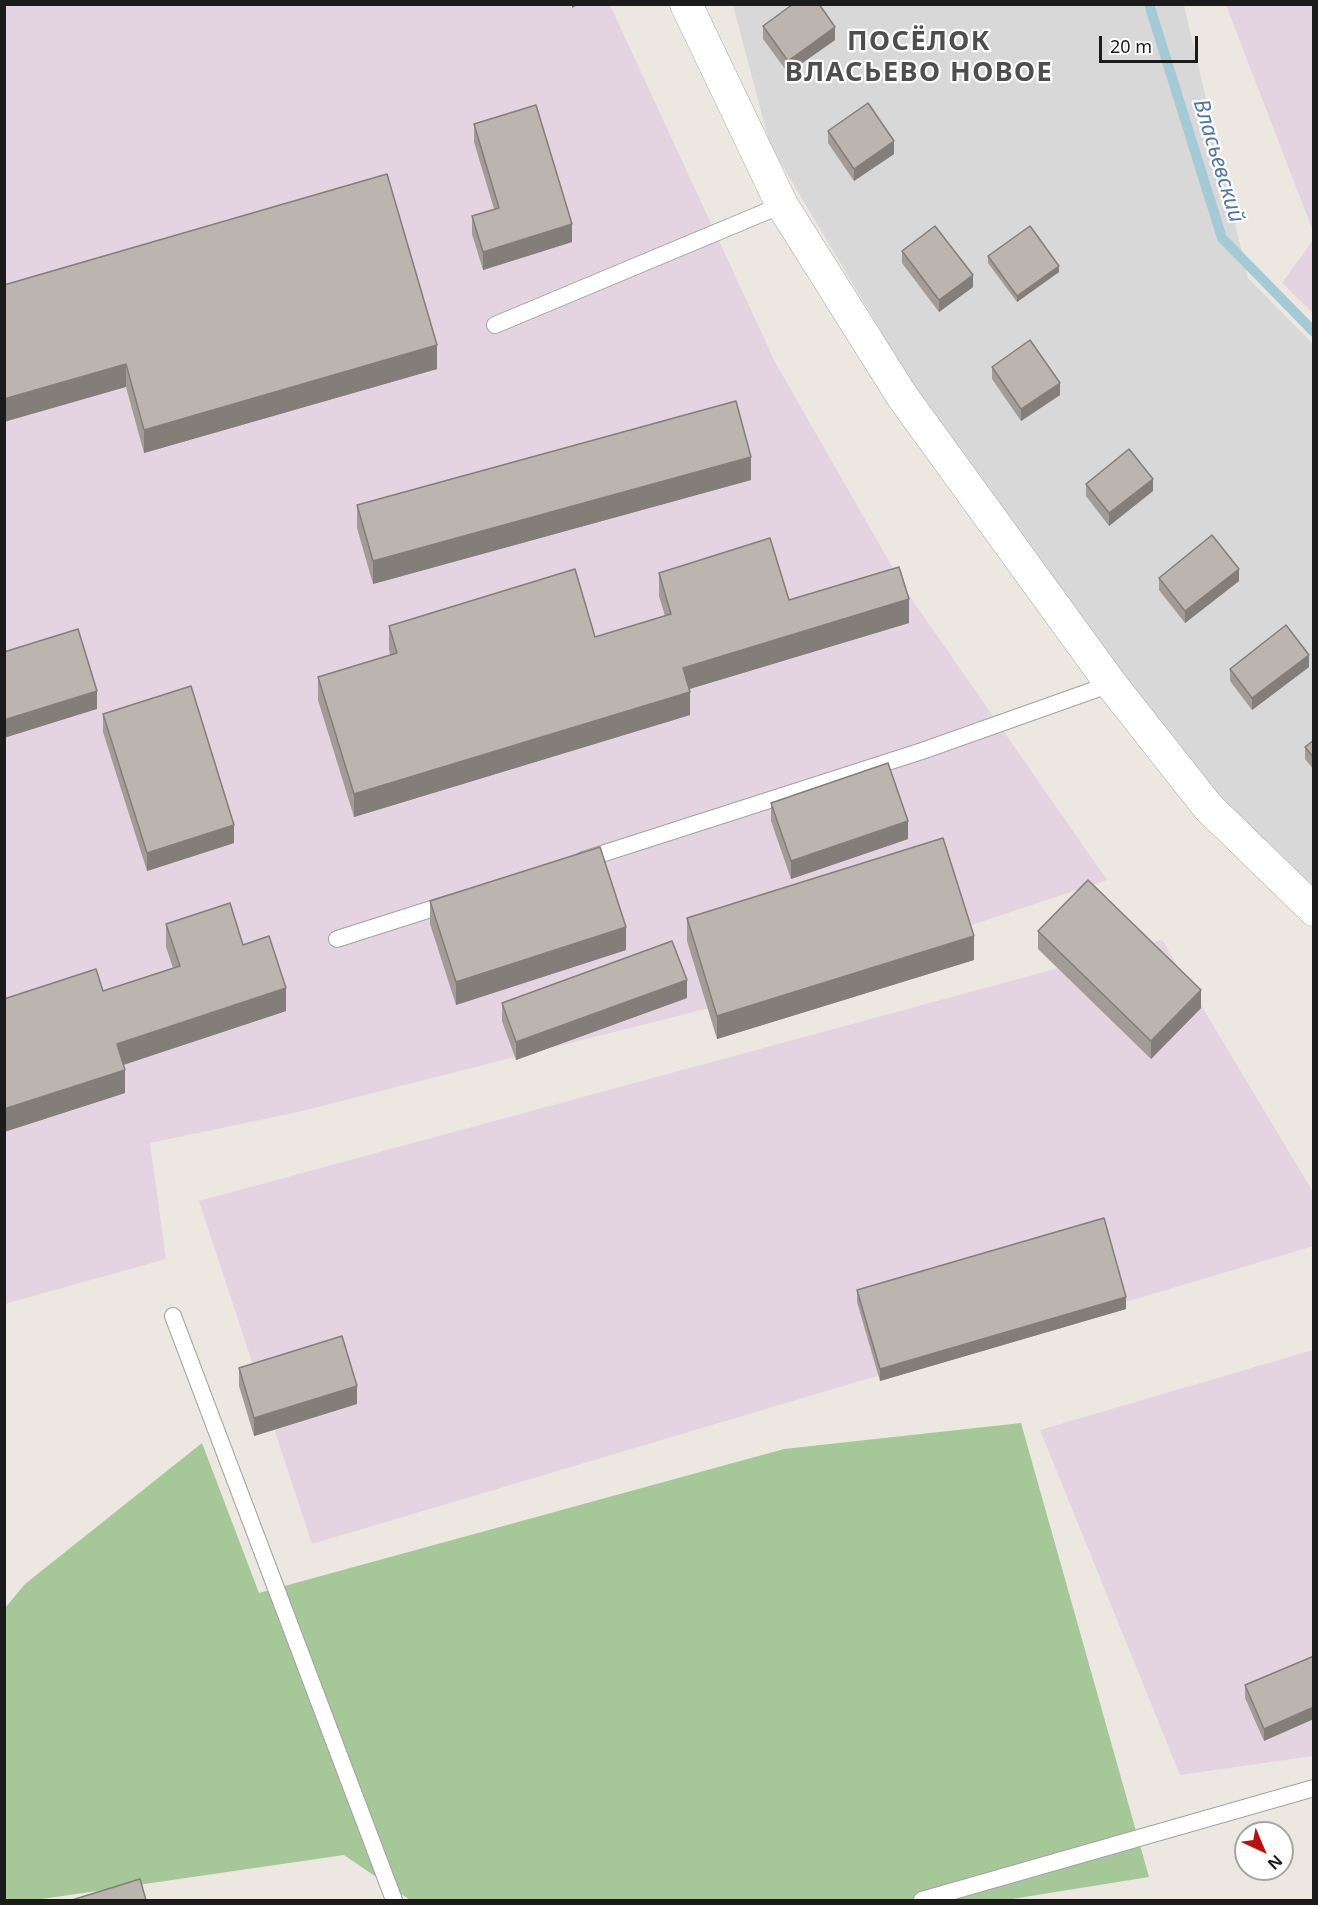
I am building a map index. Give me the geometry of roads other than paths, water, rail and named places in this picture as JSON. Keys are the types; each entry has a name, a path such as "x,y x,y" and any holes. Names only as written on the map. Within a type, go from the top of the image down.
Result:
{"street":[{"path":"686,4 782,205 902,396 1111,684 1208,807 1314,910"}],"lane":[{"path":"495,325 782,205"},
{"path":"562,867 922,751 1111,684"},
{"path":"337,939 461,899"},
{"path":"173,1316 394,1900"},
{"path":"922,1900 1314,1788"}],"waterway":[{"name":"Власьевский","path":"1149,4 1222,238 1314,332"}],"district":[{"name":"ПОСЁЛОК ВЛАСЬЕВО НОВОЕ","path":"919,58"}]}
